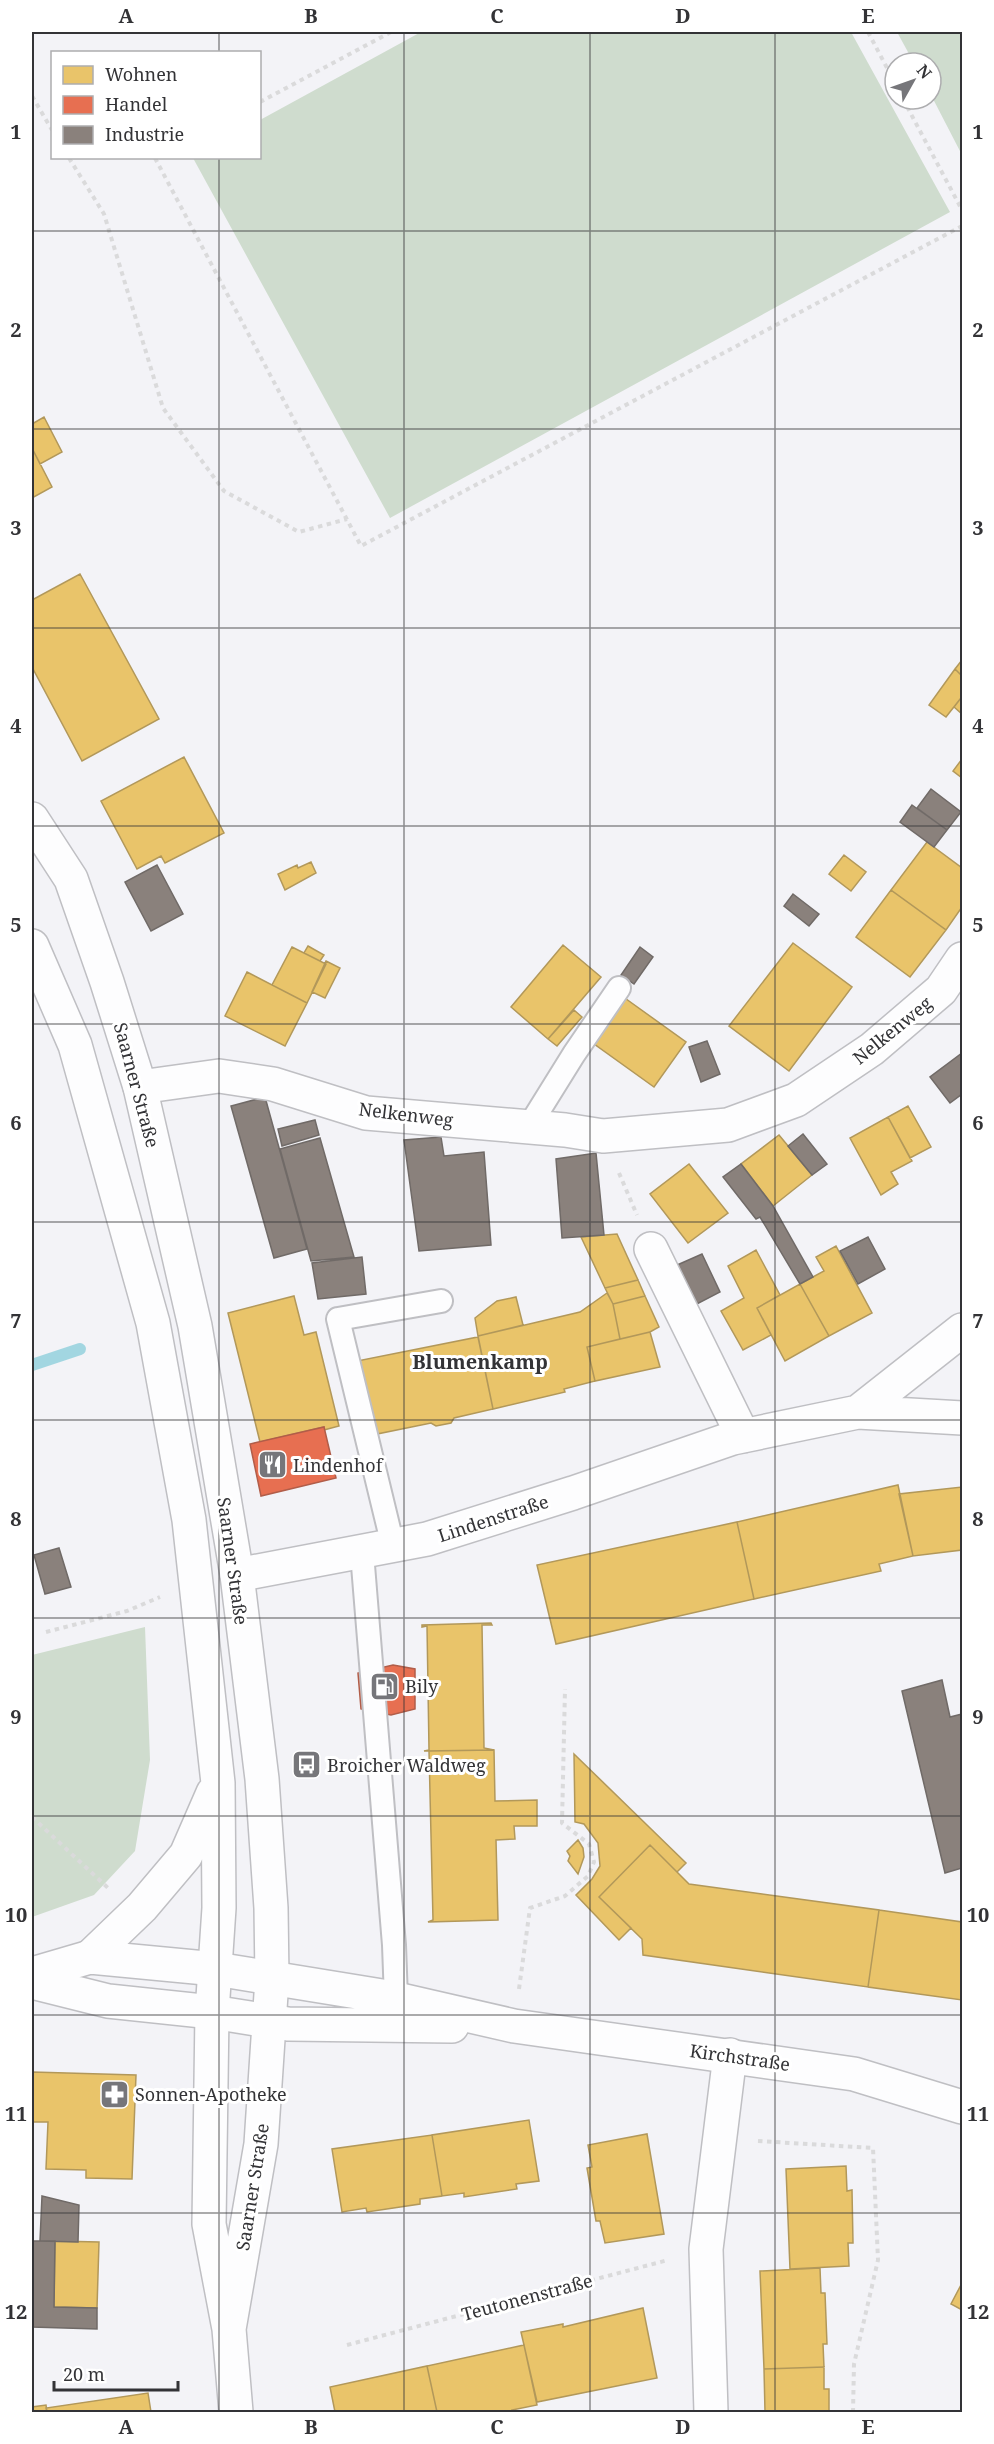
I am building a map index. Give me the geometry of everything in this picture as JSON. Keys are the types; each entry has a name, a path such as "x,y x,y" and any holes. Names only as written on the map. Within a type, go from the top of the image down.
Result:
{"street":[{"name":"Saarner Straße","path":"34,827 71,879 140,1087 195,1326 237,1575 262,1779 272,1908 272,1979 261,2144 229,2329"},
{"name":"Saarner Straße","path":"32,946 75,1045 153,1323 189,1520 218,1783 220,1871 212,2012 209,2224 229,2329 236,2412"},
{"name":"Nelkenweg","path":"140,1087 219,1076 273,1084 366,1113 603,1136 728,1125 796,1100 880,1042 941,990 963,959"},
{"path":"651,1249 743,1436"},
{"path":"858,1412 963,1330"},
{"name":"Lindenstraße","path":"237,1575 378,1549 448,1533 743,1436 858,1412 963,1418"},
{"path":"90,1957 142,1907 186,1855 218,1783"},
{"path":"32,1974 90,1957 216,1969"},
{"name":"Kirchstraße","path":"216,1969 396,1999 514,2026 854,2074 963,2107"},
{"path":"32,1982 108,2001 212,2012"},
{"name":"Kirchstraße","path":"212,2012 288,2024 514,2026"},
{"path":"711,2412 706,2249 730,2055"}],"lane":[{"path":"528,1128 619,988"},
{"path":"396,1999 378,1549 338,1319 441,1301"}],"path":[{"path":"261,101 392,32"},
{"path":"867,32 883,61"},
{"path":"32,96 51,128"},
{"path":"909,111 963,210"},
{"path":"70,159 104,214 163,408 224,491 299,532 347,519"},
{"path":"155,159 361,546 963,226"},
{"path":"603,1136 651,1249"},
{"path":"46,1632 128,1611 197,1581"},
{"path":"514,2026 530,1908 565,1896 588,1876 594,1862 589,1844 562,1823 565,1689"},
{"path":"32,1817 114,1893"},
{"path":"721,2139 873,2148 878,2260 854,2364 853,2412"},
{"name":"Teutonenstraße","path":"347,2345 706,2249"}],"green space":[{"path":"421,32 851,32 883,90 883,111 894,111 950,212 390,518 194,159 261,159 261,119"},
{"path":"897,32 962,32 962,155 939,111 943,111 943,51 907,51"},
{"path":"145,1627 150,1760 135,1851 94,1895 32,1917 32,1655"}],"building: Wohnen":[{"path":"44,417 62,452 40,464 32,448 32,424"},
{"path":"32,448 52,487 32,498"},
{"path":"80,574 159,719 82,761 32,667 32,600"},
{"path":"962,660 962,676 955,669"},
{"path":"955,669 962,676 962,699 946,717 929,705"},
{"path":"962,699 962,714 954,707"},
{"path":"184,757 224,833 165,863 161,856 137,869 101,801"},
{"path":"962,759 962,778 953,771"},
{"path":"927,842 962,868 962,907 946,930 891,890"},
{"path":"844,855 866,872 851,891 829,874"},
{"path":"311,862 316,873 285,890 278,874 297,865 298,868"},
{"path":"891,890 946,930 910,977 856,937"},
{"path":"793,943 852,987 789,1071 729,1026"},
{"path":"563,945 601,977 548,1039 511,1007"},
{"path":"308,946 324,955 320,961 304,953"},
{"path":"292,947 326,964 307,1003 272,985"},
{"path":"326,961 340,968 325,998 312,992"},
{"path":"247,972 307,1003 285,1046 225,1016"},
{"path":"622,996 686,1042 654,1087 590,1041"},
{"path":"574,1010 582,1017 557,1046 548,1039"},
{"path":"908,1106 931,1147 910,1158 888,1117"},
{"path":"888,1117 912,1161 891,1172 898,1184 881,1195 850,1138"},
{"path":"779,1135 812,1175 773,1206 741,1164"},
{"path":"689,1164 728,1213 688,1243 650,1194"},
{"path":"617,1234 638,1280 605,1288 581,1237"},
{"path":"836,1246 872,1313 829,1336 800,1284 824,1271 816,1257"},
{"path":"756,1250 780,1295 757,1308 771,1335 743,1350 721,1311 744,1298 728,1266"},
{"path":"638,1280 645,1296 613,1304 605,1288"},
{"path":"800,1284 829,1336 785,1361 757,1308"},
{"path":"607,1293 613,1304 620,1339 587,1347 595,1381 564,1389 565,1392 493,1409 478,1336 580,1312"},
{"path":"294,1296 304,1335 316,1332 339,1426 324,1430 324,1427 260,1442 228,1313"},
{"path":"645,1296 659,1327 650,1332 620,1339 613,1304"},
{"path":"516,1297 523,1325 478,1336 475,1318 497,1301"},
{"path":"650,1332 660,1367 595,1381 587,1347"},
{"path":"478,1337 493,1409 454,1418 451,1423 436,1426 431,1423 372,1435 357,1361"},
{"path":"898,1485 913,1556 879,1564 881,1571 754,1599 737,1522"},
{"path":"962,1487 962,1550 913,1556 899,1494"},
{"path":"737,1522 754,1599 556,1644 537,1565"},
{"path":"491,1623 492,1625 482,1625 484,1748 494,1750 424,1751 429,1750 427,1626 422,1627 422,1625"},
{"path":"494,1750 495,1801 537,1800 537,1826 514,1826 515,1839 496,1840 498,1920 428,1922 433,1920 429,1751"},
{"path":"574,1754 686,1863 677,1872 650,1845 599,1897 631,1928 619,1940 576,1895 592,1879 600,1866 598,1843 584,1824 575,1822"},
{"path":"578,1840 583,1848 584,1857 578,1874 568,1861 570,1856 567,1851"},
{"path":"650,1845 689,1884 879,1910 868,1987 643,1955 642,1939 599,1897"},
{"path":"879,1910 962,1922 962,2000 868,1987"},
{"path":"32,2072 136,2075 132,2179 86,2178 86,2170 46,2169 48,2122 32,2122"},
{"path":"529,2120 539,2181 516,2184 517,2189 464,2197 464,2193 442,2196 432,2135"},
{"path":"647,2134 664,2234 605,2243 600,2221 596,2221 587,2168 592,2167 588,2145"},
{"path":"432,2135 442,2196 420,2199 420,2204 367,2212 366,2208 342,2212 332,2149"},
{"path":"846,2166 847,2191 852,2190 853,2243 848,2243 849,2266 790,2269 786,2169"},
{"path":"55,2241 99,2242 97,2308 54,2307"},
{"path":"820,2268 821,2293 825,2293 827,2344 823,2344 824,2367 764,2369 760,2271"},
{"path":"962,2283 962,2310 951,2304"},
{"path":"643,2308 657,2378 537,2402 521,2332 563,2324 563,2327"},
{"path":"524,2345 537,2405 512,2410 513,2412 437,2412 427,2366"},
{"path":"427,2366 437,2412 335,2412 330,2387"},
{"path":"824,2367 824,2389 829,2389 829,2412 765,2412 764,2369"},
{"path":"148,2393 151,2412 47,2412 46,2408"},
{"path":"46,2405 47,2412 32,2412 32,2407"}],"building: Handel":[{"path":"324,1427 336,1478 261,1496 250,1444"},
{"path":"393,1665 415,1669 415,1709 391,1715 361,1709 358,1673"}],"building: Industrie":[{"path":"931,789 961,812 947,830 917,808"},
{"path":"912,805 947,830 934,847 900,822"},
{"path":"157,865 183,914 151,931 125,882"},
{"path":"793,894 819,914 809,926 784,906"},
{"path":"640,947 653,957 634,984 621,975"},
{"path":"707,1041 720,1074 701,1082 689,1047"},
{"path":"962,1053 962,1094 950,1103 930,1077"},
{"path":"265,1097 307,1249 274,1258 231,1106"},
{"path":"315,1120 319,1135 282,1146 278,1129"},
{"path":"803,1134 827,1164 812,1175 788,1146"},
{"path":"441,1137 444,1156 484,1152 491,1245 419,1251 404,1140"},
{"path":"320,1138 354,1257 311,1261 280,1149"},
{"path":"596,1153 604,1235 562,1238 556,1159"},
{"path":"741,1164 773,1206 813,1277 800,1284 760,1217 756,1219 723,1177"},
{"path":"868,1237 885,1269 858,1284 840,1251"},
{"path":"702,1254 720,1292 693,1306 675,1266"},
{"path":"362,1257 366,1294 318,1299 312,1263"},
{"path":"59,1548 71,1587 45,1594 34,1555"},
{"path":"942,1680 950,1717 962,1714 962,1868 945,1873 902,1691"},
{"path":"42,2196 79,2205 78,2242 40,2241"},
{"path":"32,2241 55,2241 54,2307 97,2308 97,2329 32,2327"}],"waterway":[{"path":"32,1365 80,1349"}],"place":[{"name":"Lindenhof","path":"272,1465"},
{"name":"Bily","path":"384,1686"},
{"name":"Broicher Waldweg","path":"306,1765"},
{"name":"Sonnen-Apotheke","path":"114,2094"}],"district":[{"name":"Blumenkamp","path":"480,1361"}]}
